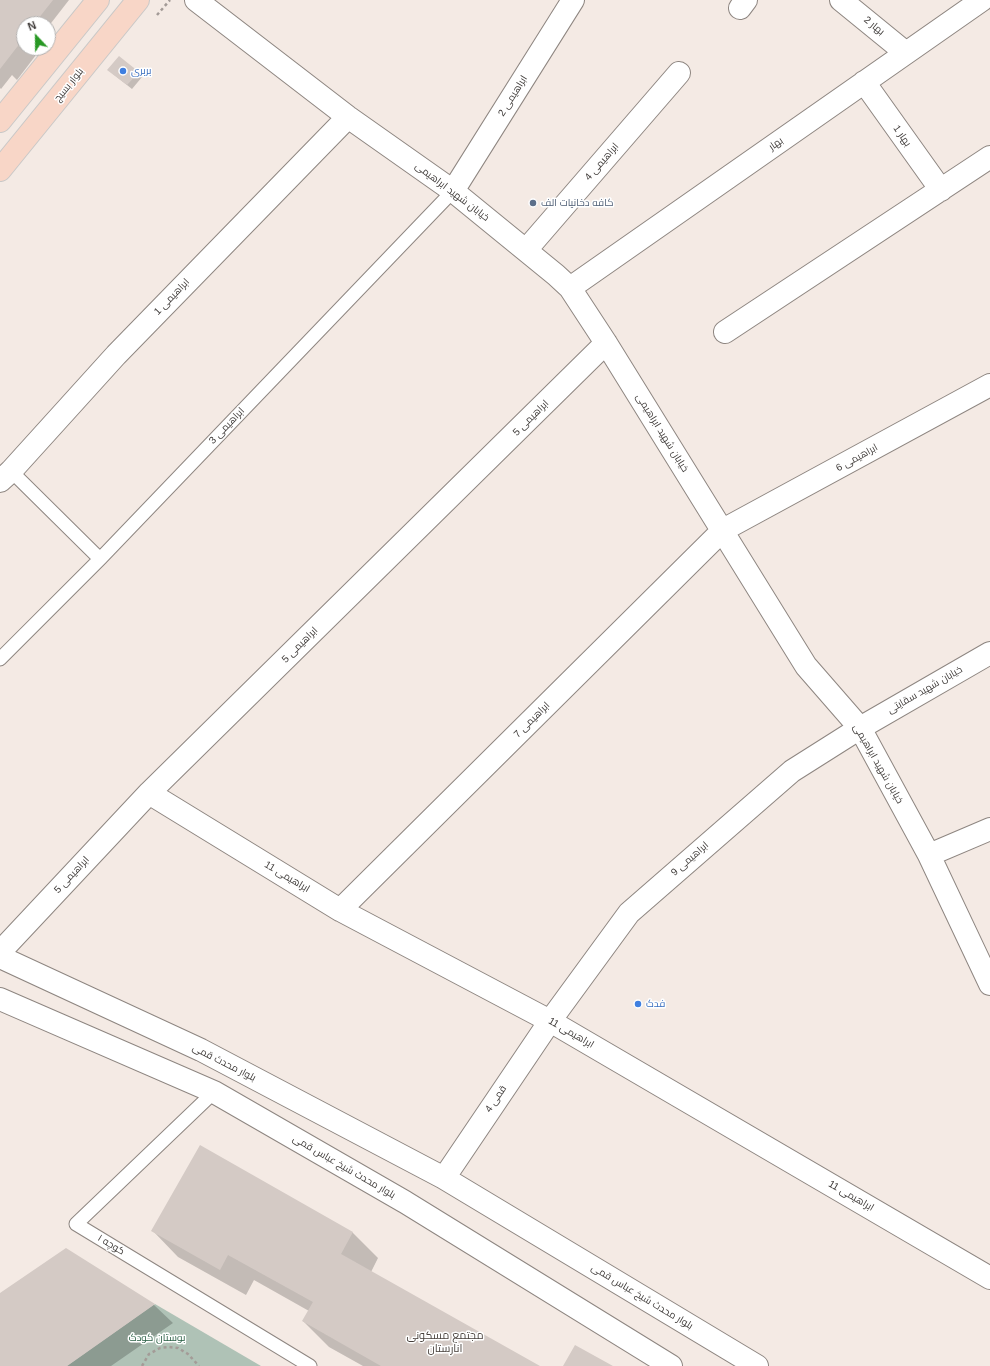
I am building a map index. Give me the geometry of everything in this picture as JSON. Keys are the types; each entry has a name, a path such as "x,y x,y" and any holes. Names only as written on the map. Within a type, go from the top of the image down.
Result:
{"main road":[{"path":"0,121 98,0"},
{"name":"بلوار بسیج","path":"0,170 138,0"}],"street":[{"name":"خیابان شهید ابراهیمی","path":"196,0 348,117 453,191 570,288 723,530 806,666 860,728 929,855 990,984"},
{"name":"ابراهیمی 2","path":"453,191 573,0"},
{"name":"بهار 2","path":"841,0 906,53"},
{"name":"بهار","path":"570,288 978,1"},
{"name":"ابراهیمی 4","path":"526,250 679,73"},
{"name":"بهار 1","path":"864,82 941,190"},
{"name":"ابراهیمی 1","path":"6,476 116,355 348,117"},
{"path":"725,332 990,157"},
{"name":"ابراهیمی 5","path":"0,952 149,793 606,344"},
{"name":"ابراهیمی 6","path":"723,530 990,385"},
{"name":"ابراهیمی 7","path":"340,910 723,530"},
{"name":"خیابان شهید سقایتی","path":"860,728 990,653"},
{"name":"ابراهیمی 9","path":"550,1021 629,913 792,771 860,728"},
{"name":"ابراهیمی 11","path":"149,793 340,910 550,1021 990,1278"},
{"path":"929,855 990,829"},
{"name":"بلوار محدث قمی","path":"0,957 201,1050 444,1178"},
{"name":"بلوار محدث شیخ عباس قمی","path":"0,998 214,1092 406,1202 671,1366"},
{"name":"قمی 4","path":"444,1178 550,1021"},
{"name":"بلوار محدث شیخ عباس قمی","path":"444,1178 757,1366"}],"lane":[{"name":"ابراهیمی 3","path":"0,659 100,559 453,191"},
{"path":"6,476 100,559"},
{"name":"کوچه ۱","path":"214,1092 76,1224 310,1366"}],"path":[{"path":"142,1366 149,1354 160,1348 170,1347 178,1348 188,1354 199,1366"}],"green space":[{"name":"بوستان کودک","path":"155,1304 261,1366 67,1366"}],"building":[{"path":"0,0 53,0 40,16 16,16 16,48 0,69"},
{"name":"بربری","path":"119,56 139,72 127,85 107,70"},
{"path":"200,1145 353,1232 341,1254 540,1366 381,1366 302,1321 313,1302 228,1255 220,1270 151,1231"},
{"path":"66,1248 155,1304 67,1366 0,1366 0,1293"},
{"path":"575,1345 613,1366 563,1366"}],"place":[{"name":"بربری","path":"123,71"},
{"name":"کافه دخانیات الف","path":"533,203"},
{"name":"فدک","path":"638,1004"}],"district":[{"name":"مجتمع مسکونی انارستان","path":"445,1342"}]}
